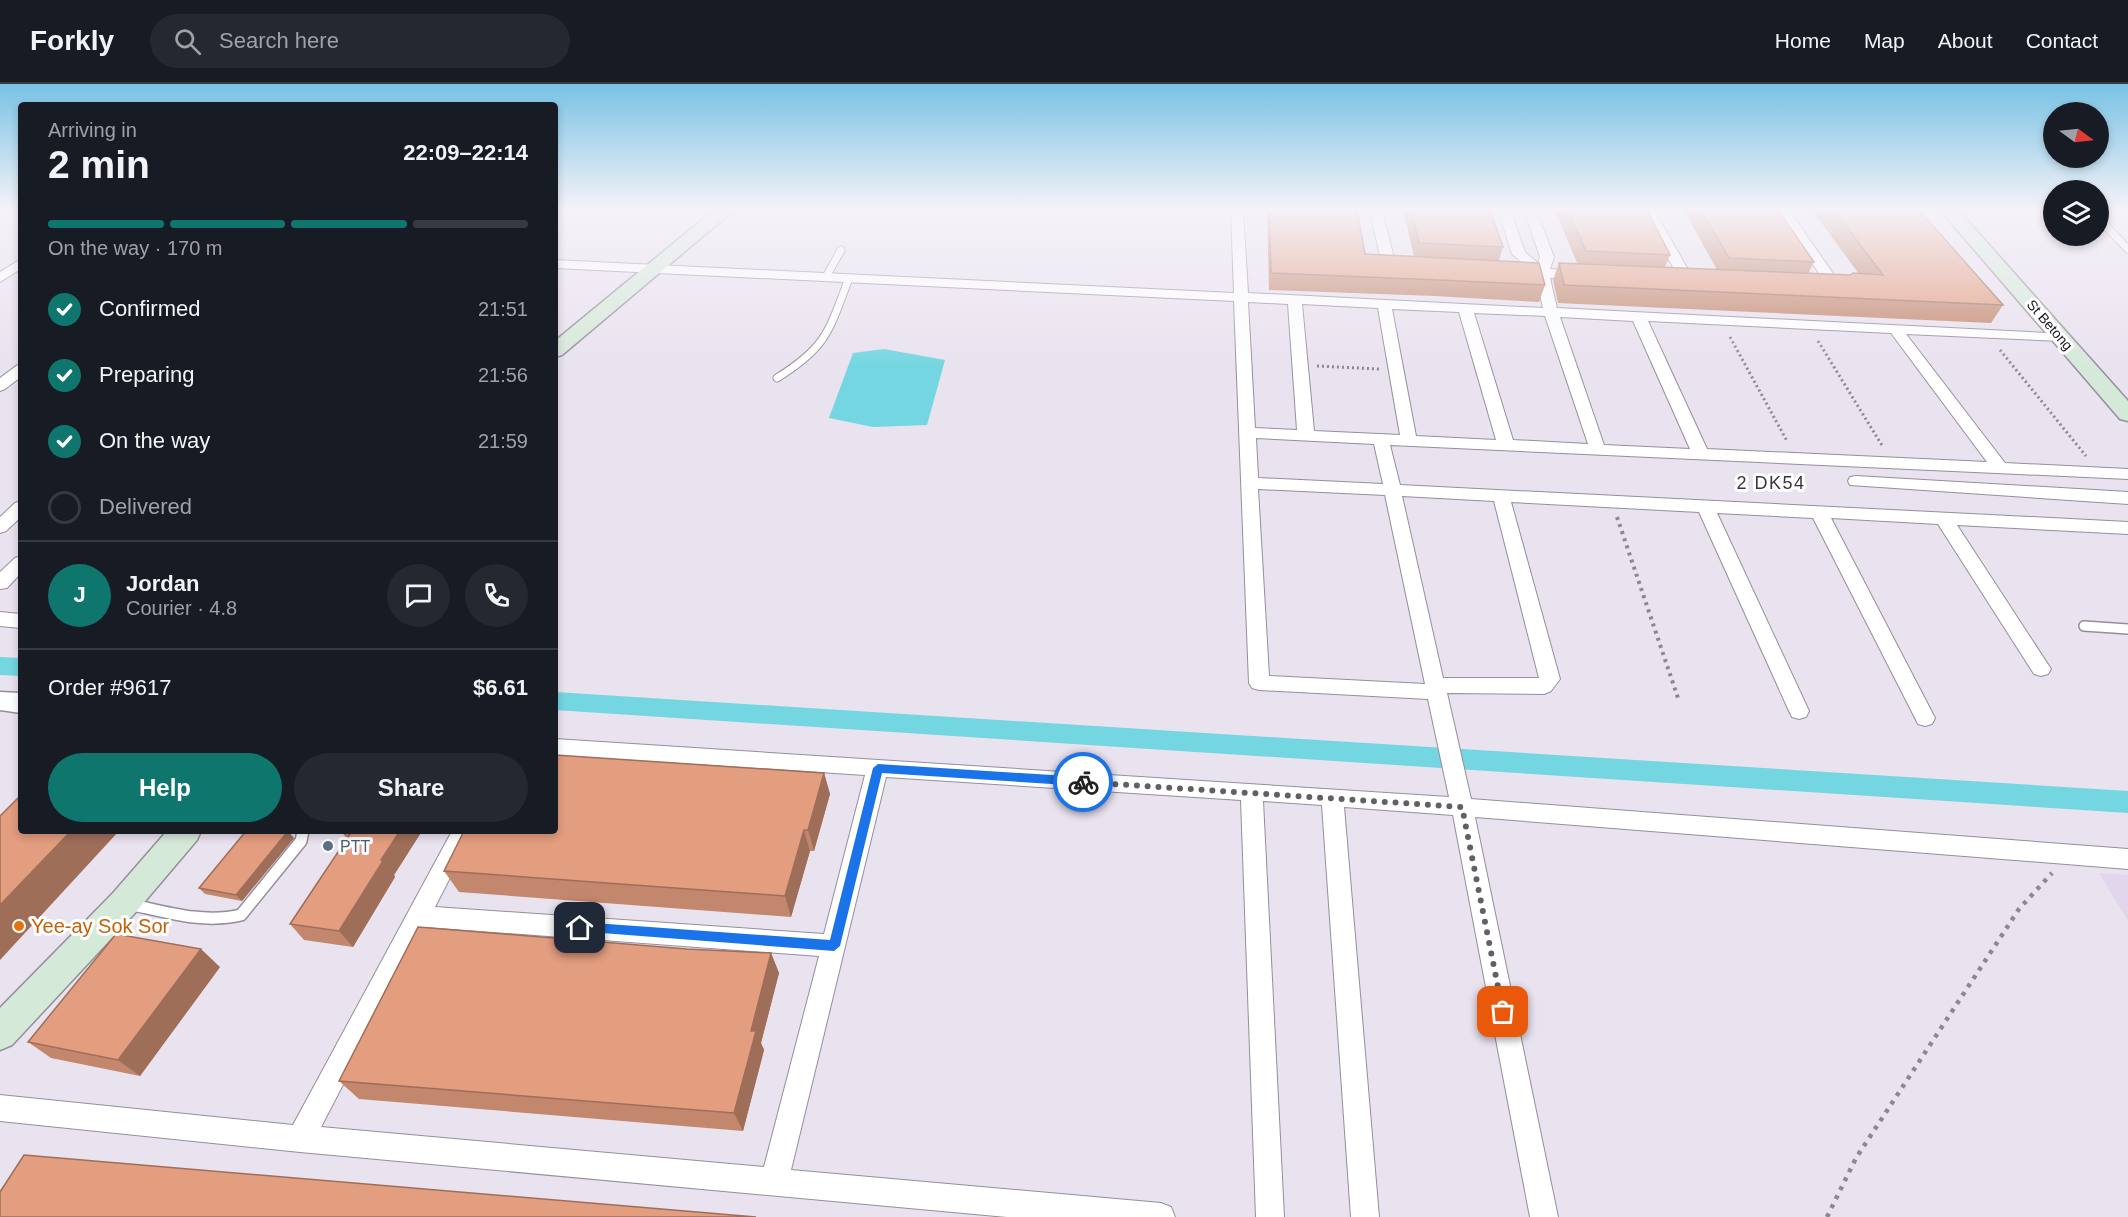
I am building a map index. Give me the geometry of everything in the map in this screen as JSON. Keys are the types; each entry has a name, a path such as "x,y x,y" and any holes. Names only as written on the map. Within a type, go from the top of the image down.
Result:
{"main road":[{"path":"558,349 662,263"},
{"name":"St Betong","path":"1996,263 2128,414"},
{"path":"0,1033 124,903 183,834"}],"street":[{"path":"1239,263 1259,683 1436,688 1544,686 1550,678 1502,496"},
{"path":"1388,263 1389,266 1412,267"},
{"path":"1530,263 1542,273"},
{"path":"1545,263 1542,273 1551,312 1598,450"},
{"path":"1677,263 1687,280"},
{"path":"1813,287 1836,288 1819,263"},
{"path":"558,264 2061,337"},
{"path":"0,278 18,265"},
{"path":"1506,271 1598,276"},
{"path":"1295,300 1306,436"},
{"path":"1384,304 1398,370 1409,441"},
{"path":"1465,308 1506,445"},
{"path":"1639,316 1701,454"},
{"path":"1895,329 2001,468"},
{"path":"0,388 18,372"},
{"path":"0,388 18,391"},
{"path":"1247,433 2115,474 2128,488"},
{"path":"1381,440 1460,796 1544,1217"},
{"path":"1844,461 1875,515"},
{"path":"1856,481 2128,498"},
{"path":"1250,483 2128,528"},
{"path":"1706,507 1798,711"},
{"path":"0,527 18,510"},
{"path":"1819,512 1925,718"},
{"path":"1944,519 2041,669"},
{"path":"0,583 18,565"},
{"path":"0,619 18,621"},
{"path":"558,747 1252,793 1332,797 1460,796 2128,859"},
{"path":"774,1181 878,768"},
{"path":"1252,793 1270,1217"},
{"path":"1332,797 1365,1217"},
{"path":"300,1139 461,834"},
{"path":"418,916 834,946"},
{"path":"0,1108 300,1139 1161,1217"}],"lane":[{"path":"826,277 834,263"},
{"path":"777,378 818,348 832,323 849,278"},
{"path":"2084,626 2128,629"},
{"path":"124,903 209,919 228,920 241,915 301,841 302,834"}],"path":[{"path":"1722,321 1796,459"},
{"path":"1809,325 1893,463"},
{"path":"1986,333 2115,474"},
{"path":"1300,365 1398,370"},
{"path":"1612,502 1679,701"},
{"path":"1827,1217 1856,1158 2019,909 2069,855"}],"shaded area":[{"path":"2099,873 2128,875 2128,921"}],"water":[{"path":"884,349 945,360 927,425 873,427 829,418 853,353"}],"building":[{"path":"1271,263 1537,263 1539,263 1545,285 1271,273"},
{"path":"1559,263 1850,275 1853,273 1883,275 1874,263 1966,263 2003,305 1564,285"},
{"path":"558,755 824,773 808,830 804,830 785,896 444,871 462,834 558,834"},
{"path":"18,798 18,834 68,834 0,905 0,816"},
{"path":"244,834 286,834 236,895 199,888"},
{"path":"350,834 398,834 339,931 290,924"},
{"path":"418,927 687,949 771,953 751,1031 756,1031 734,1113 339,1081"},
{"path":"116,934 201,949 118,1060 28,1042"},
{"path":"24,1155 756,1217 0,1217 0,1192"}],"waterway":[{"path":"0,666 18,667"},
{"path":"558,701 2128,802"}],"way so far":[{"path":"1083,782 1462,807 1503,1012"}],"place":[{"name":"PTT","path":"328,846"},
{"name":"Yee-ay Sok Sor","path":"19,926"}],"district":[{"name":"2 DK54","path":"1771,483"}],"route":[{"path":"580,928 834,946 878,768 1083,782"}]}
